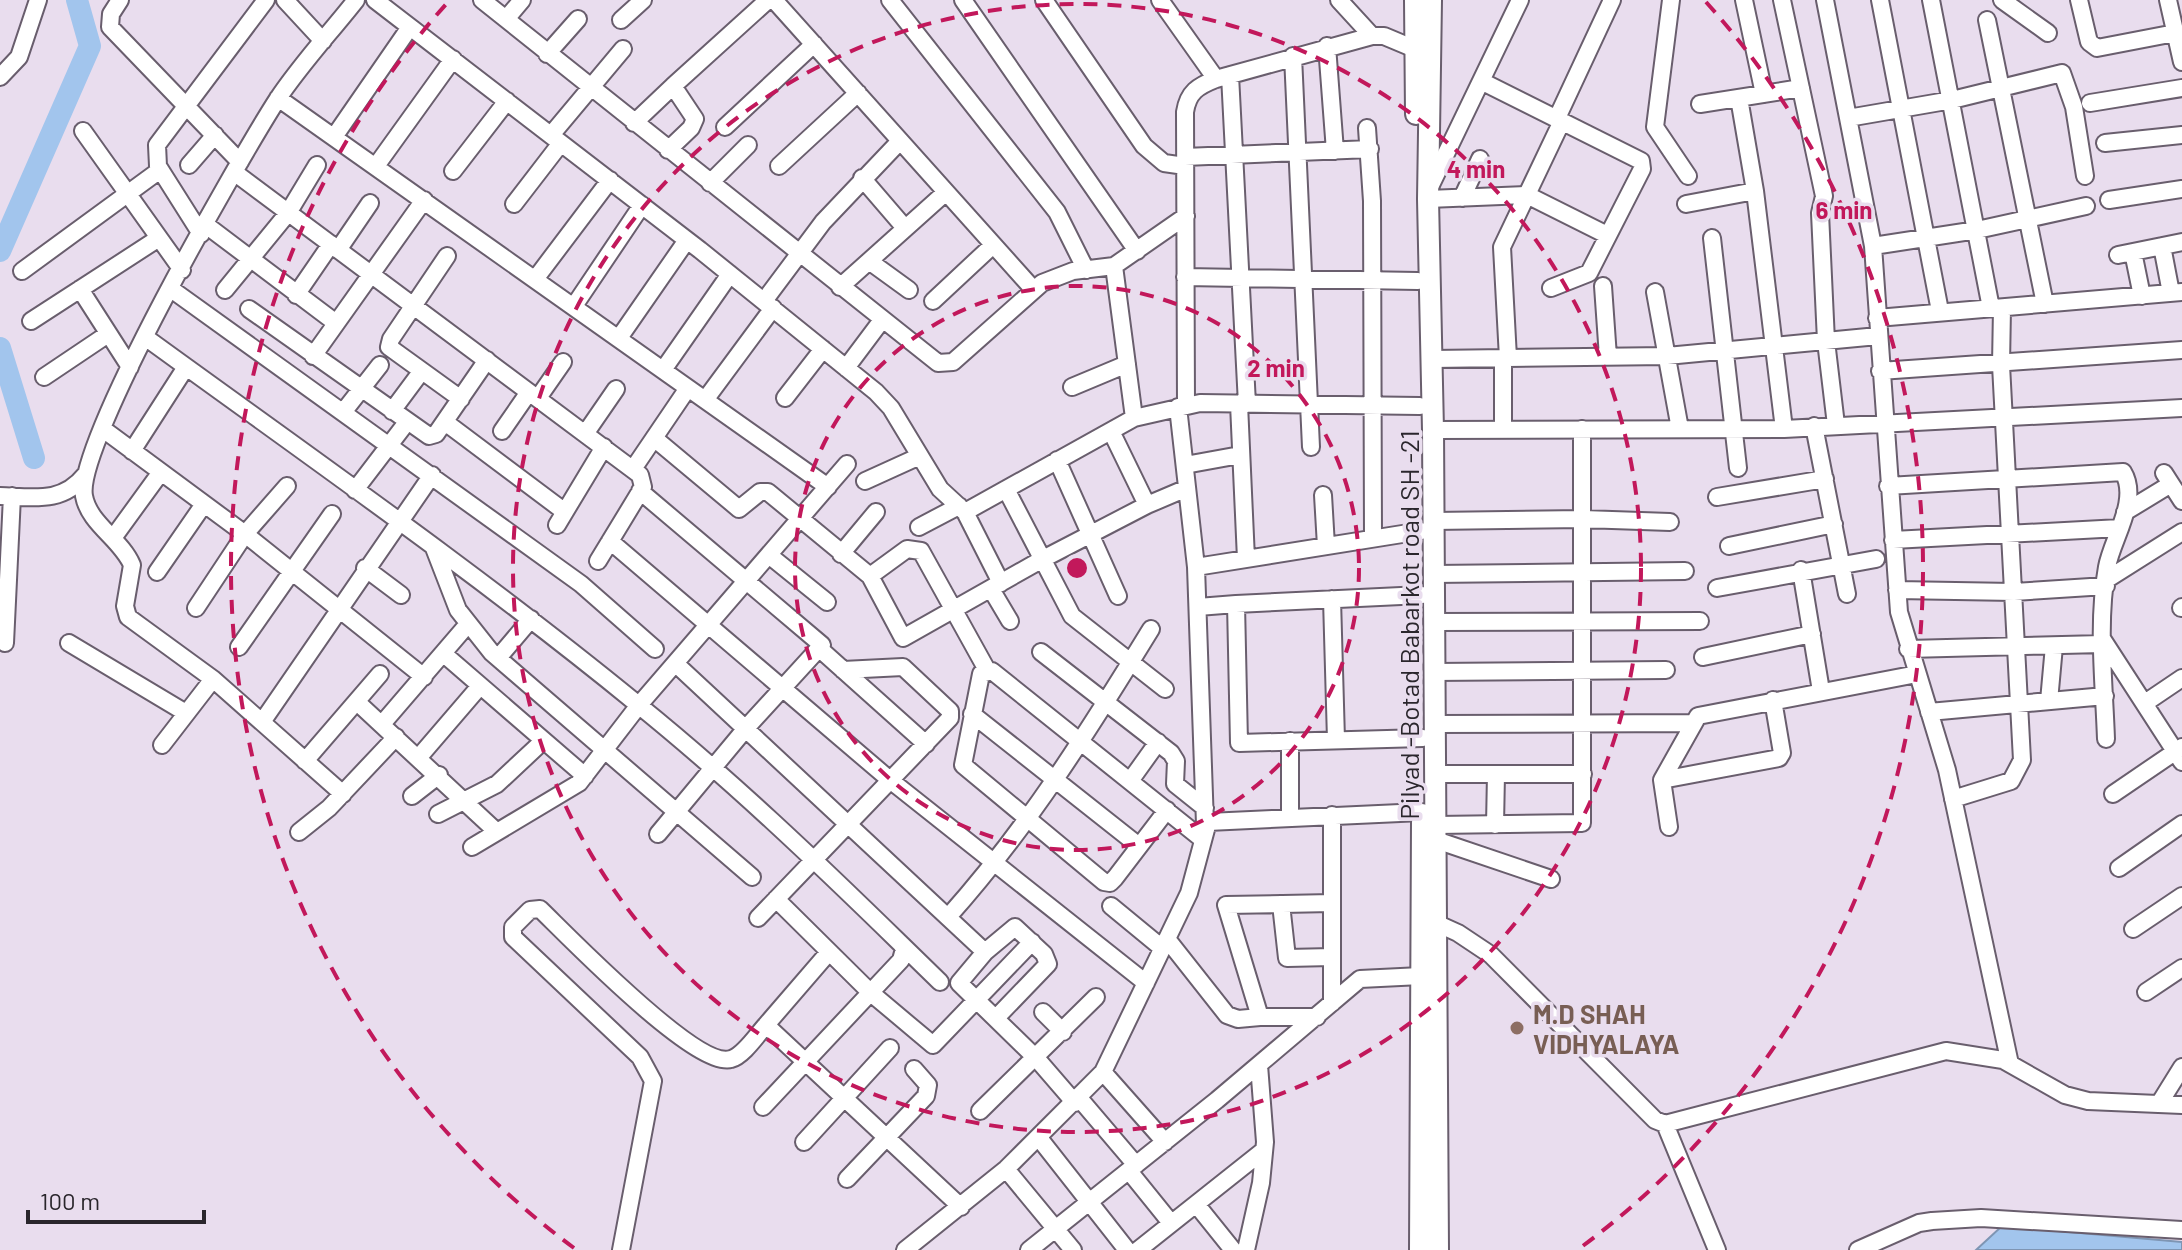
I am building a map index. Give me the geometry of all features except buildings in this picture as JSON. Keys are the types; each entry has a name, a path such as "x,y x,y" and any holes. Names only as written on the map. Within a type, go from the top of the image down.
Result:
{"main road":[{"name":"Pilyad -Botad Babarkot road SH -21","path":"1415,0 1415,49 1428,195 1432,359 1433,430 1422,595 1431,825 1430,920 1438,1250"},
{"name":"Pilyad -Botad Babarkot road SH -21","path":"1420,1250 1421,976 1430,920 1435,774 1428,731 1433,672 1433,574 1420,406 1418,281 1422,135 1431,0"}],"street":[{"path":"0,77 19,57 38,0"},
{"path":"120,0 111,14 110,27 215,135 237,167 288,213 633,469 643,481 640,491 598,561"},
{"path":"266,0 157,145 160,170 203,229 252,260 336,323"},
{"path":"285,0 323,41"},
{"path":"5,643 6,496 59,496 80,482 130,367 237,167 278,98 356,0"},
{"path":"375,0 687,240 884,400 940,489 962,509 1010,621"},
{"path":"482,0 840,287 928,356 946,365 1034,290 1060,274 1114,266 1186,216"},
{"path":"506,19 522,0"},
{"path":"621,20 643,0"},
{"path":"634,123 768,0"},
{"path":"774,0 1034,290"},
{"path":"789,16 799,0"},
{"path":"890,0 1057,212 1086,270"},
{"path":"963,0 1137,251"},
{"path":"1044,0 1144,146 1164,163 1237,154 1370,149"},
{"path":"1160,0 1223,77 1237,154 1243,404 1240,455 1246,559"},
{"path":"1339,0 1372,36"},
{"path":"1520,0 1428,195 1462,198 1527,195 1607,235"},
{"path":"1503,430 1506,358 1502,247 1612,0"},
{"path":"1671,0 1655,127 1688,176"},
{"path":"1744,0 1764,94"},
{"path":"1782,0 1824,196 1820,213 1826,341 1836,425"},
{"path":"1825,0 1873,246 1897,590 1908,649 1953,799 2010,1064"},
{"path":"1880,0 1940,311"},
{"path":"1931,0 1977,230 1996,308 2021,703 2022,760 2018,773 2011,781 1953,799"},
{"path":"2002,0 2048,33"},
{"path":"2079,0 2089,42 2097,48 2175,33"},
{"path":"2168,0 2182,62"},
{"path":"547,54 578,19"},
{"path":"1987,20 2045,304"},
{"path":"334,137 410,27"},
{"path":"905,1250 1006,1169 1103,1072 1189,893 1204,824 1196,567 1182,407 1185,112 1189,96 1199,86 1223,77 1372,36 1384,36 1415,49"},
{"path":"725,127 814,44"},
{"path":"1327,46 1335,151"},
{"path":"514,204 590,88 623,49"},
{"path":"1293,56 1311,447"},
{"path":"376,166 453,59"},
{"path":"1848,118 1952,100 2065,75 2085,176"},
{"path":"1481,81 1641,161 1642,169 1584,278 1551,288"},
{"path":"668,150 691,128 695,119 673,86"},
{"path":"1700,104 1801,88"},
{"path":"2090,103 2182,88"},
{"path":"779,166 858,93"},
{"path":"278,98 828,487"},
{"path":"1739,98 1755,191 1784,429"},
{"path":"453,171 507,101"},
{"path":"1367,128 1370,149 1373,538"},
{"path":"83,131 182,270"},
{"path":"189,165 215,135"},
{"path":"2105,143 2182,135"},
{"path":"705,400 768,305 798,253 862,178 900,141"},
{"path":"710,183 748,145"},
{"path":"1462,198 1480,159"},
{"path":"225,290 288,213 317,165"},
{"path":"22,271 160,170"},
{"path":"862,178 905,228"},
{"path":"536,278 610,180"},
{"path":"2109,200 2182,189"},
{"path":"1686,204 1755,191"},
{"path":"840,287 946,192"},
{"path":"313,356 424,200"},
{"path":"296,295 370,203"},
{"path":"574,306 642,205"},
{"path":"1873,246 1977,230 2086,206"},
{"path":"31,321 159,238"},
{"path":"1712,238 1738,468"},
{"path":"619,338 687,240"},
{"path":"2142,296 2125,254 2182,242"},
{"path":"933,301 993,245"},
{"path":"1877,318 2177,293 2162,246"},
{"path":"447,256 389,347 461,399"},
{"path":"869,261 909,290"},
{"path":"1114,266 1134,418"},
{"path":"663,370 730,274"},
{"path":"1185,277 1418,281"},
{"path":"1603,286 1608,357"},
{"path":"80,289 130,367"},
{"path":"171,289 581,584 655,649"},
{"path":"1655,292 1680,429"},
{"path":"249,309 407,422 433,436 487,360"},
{"path":"846,368 882,320"},
{"path":"44,377 108,334"},
{"path":"1432,359 1667,356 1878,336"},
{"path":"145,337 531,619 639,705 814,859 940,982"},
{"path":"785,398 823,349"},
{"path":"1880,371 2001,365 2182,350"},
{"path":"502,431 563,362"},
{"path":"1072,387 1127,364"},
{"path":"344,411 380,365"},
{"path":"132,451 186,367"},
{"path":"392,411 421,372"},
{"path":"633,469 688,388"},
{"path":"585,434 616,389"},
{"path":"919,527 1006,489 1134,418 1182,407 1243,404 1420,406"},
{"path":"1433,430 1784,429 2182,408"},
{"path":"355,490 407,422"},
{"path":"445,422 561,518 604,447"},
{"path":"1814,426 1847,594"},
{"path":"103,429 245,534 424,677"},
{"path":"1204,824 1212,819 1332,815 1431,825 1578,825 1584,817 1582,429"},
{"path":"1111,431 1147,505"},
{"path":"654,438 739,509 764,491 801,519 870,576 903,638 1041,560 1147,505 1187,488"},
{"path":"1185,465 1240,455"},
{"path":"865,481 920,456"},
{"path":"1057,460 1118,596"},
{"path":"472,847 567,793 585,776 639,705 710,627 847,464"},
{"path":"113,538 161,472"},
{"path":"1888,486 2123,472 2127,485 2122,520 2106,583 2102,641 2106,739"},
{"path":"262,722 365,568 432,475"},
{"path":"1893,540 2011,534 2122,520 2167,478 2182,501"},
{"path":"1717,497 1825,479"},
{"path":"80,482 89,508 132,565 125,606 128,617 213,679 343,794"},
{"path":"196,608 245,534 287,486"},
{"path":"1006,489 1072,616 1165,689"},
{"path":"640,491 746,584 820,642 821,650 926,744"},
{"path":"1323,495 1326,546"},
{"path":"157,572 204,504"},
{"path":"841,554 876,512"},
{"path":"239,647 332,514"},
{"path":"1196,567 1427,526 1583,519 1670,522"},
{"path":"1729,546 1834,524"},
{"path":"1897,590 2014,592 2106,583 2182,532"},
{"path":"610,541 890,780 1146,983"},
{"path":"434,548 449,592 468,624 498,658 752,877"},
{"path":"870,576 907,549 916,548 927,559 987,670 1167,810 1204,824"},
{"path":"770,556 827,602"},
{"path":"1717,588 1801,570 1876,559"},
{"path":"365,568 401,595"},
{"path":"1801,570 1821,691"},
{"path":"1433,574 1685,571"},
{"path":"1198,607 1422,595"},
{"path":"1332,599 1336,740"},
{"path":"1236,604 1239,743 1336,740 1428,731 1582,723 1692,723"},
{"path":"498,658 531,619"},
{"path":"1433,622 1700,621"},
{"path":"382,724 445,655 468,624"},
{"path":"948,917 996,864 1056,781 1151,629"},
{"path":"1703,657 1812,634"},
{"path":"1908,649 2017,648 2102,641"},
{"path":"2102,641 2180,754 2113,794"},
{"path":"69,643 186,713"},
{"path":"2049,701 2054,646"},
{"path":"658,834 747,727 821,650"},
{"path":"1041,652 1158,742 1176,761 1175,784 1204,824"},
{"path":"445,655 585,776"},
{"path":"676,664 985,952"},
{"path":"758,918 951,715 910,672 896,665 843,670"},
{"path":"987,670 981,674 963,765 1104,882 1110,883 1115,878 1167,810"},
{"path":"1433,672 1666,670"},
{"path":"305,761 380,674"},
{"path":"1669,827 1662,780 1692,723 1706,712 1917,674"},
{"path":"2145,703 2182,678"},
{"path":"162,745 213,679"},
{"path":"419,757 480,686"},
{"path":"1929,712 2105,696"},
{"path":"1662,780 1779,758 1782,753 1773,700"},
{"path":"357,702 497,832"},
{"path":"972,714 1139,846"},
{"path":"299,832 343,794 396,737"},
{"path":"1290,741 1290,816"},
{"path":"438,814 510,776 542,742"},
{"path":"1130,781 1158,742"},
{"path":"1435,774 1583,774"},
{"path":"1495,825 1496,774"},
{"path":"412,796 439,775"},
{"path":"1332,815 1332,1003"},
{"path":"2119,868 2182,824"},
{"path":"1431,825 1551,879"},
{"path":"2133,929 2182,896"},
{"path":"776,899 871,993 933,1045 1032,942"},
{"path":"1260,1017 1226,905 1332,903"},
{"path":"1281,904 1287,958 1332,957"},
{"path":"1111,906 1165,943 1227,1015 1238,1019 1317,1017"},
{"path":"621,1250 653,1081 640,1057 513,937 513,927 530,910 540,909 666,1028 720,1059 735,1057 829,952"},
{"path":"1430,920 1458,933 1491,955 1655,1120 1665,1124 1946,1051 1972,1053 2010,1064 2065,1095 2088,1101 2182,1105"},
{"path":"996,1018 1048,964 1032,942 1015,927 959,979 976,1000 1077,1101 1132,1168 1171,1223"},
{"path":"763,1107 901,960 904,949 901,944"},
{"path":"2146,992 2182,968"},
{"path":"1029,1250 1165,1142 1360,979 1421,976"},
{"path":"980,1111 1037,1059 1096,997"},
{"path":"1043,1012 1063,1032"},
{"path":"766,1025 961,1207"},
{"path":"804,1142 890,1048"},
{"path":"1242,1248 1264,1150 1259,1065"},
{"path":"2159,1104 2182,1067"},
{"path":"847,1179 928,1091 914,1069"},
{"path":"1103,1072 1165,1142"},
{"path":"1665,1124 1717,1250"},
{"path":"1039,1138 1127,1250"},
{"path":"1138,1250 1264,1150"},
{"path":"1006,1169 1073,1250"},
{"path":"1196,1204 1242,1248"},
{"path":"1858,1250 1919,1223 1932,1221 1981,1218 2182,1230"}],"water":[{"path":"2002,1226 2182,1242 2182,1250 1976,1250"}],"waterway":[{"path":"0,251 90,46 77,0"},
{"path":"0,348 34,458"}],"place":[{"name":"M.D SHAH VIDHYALAYA","path":"1517,1028"}]}
